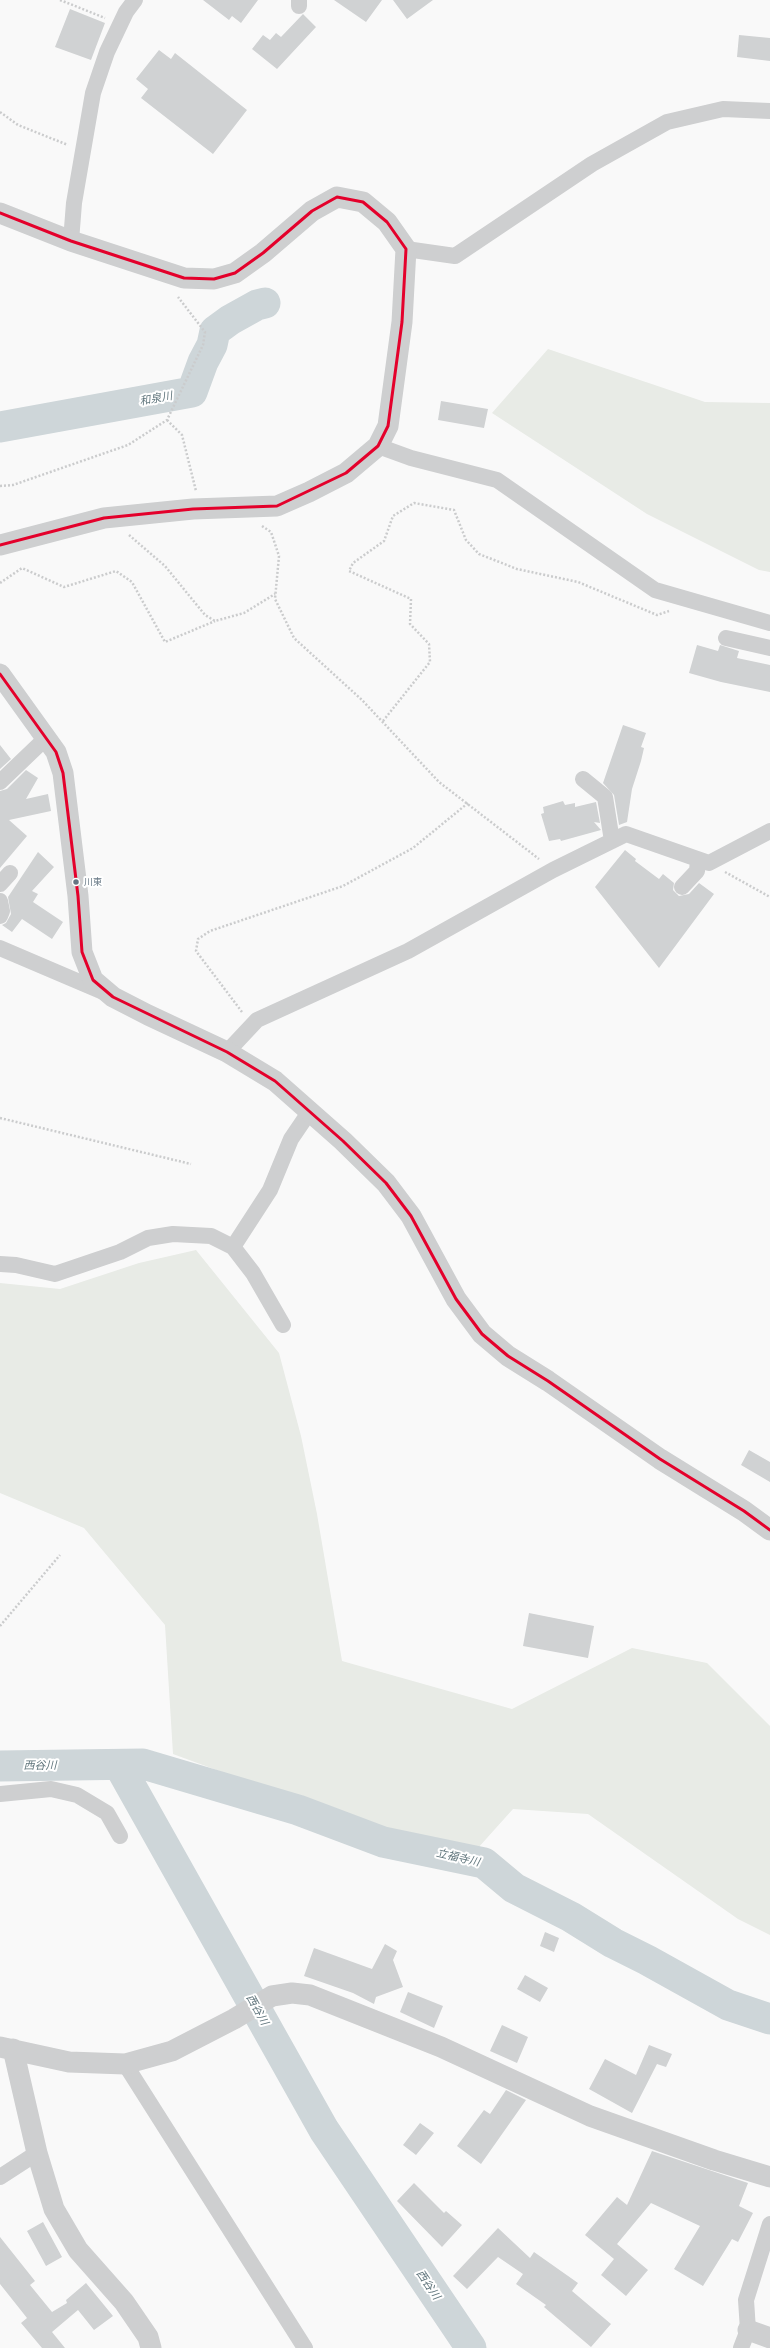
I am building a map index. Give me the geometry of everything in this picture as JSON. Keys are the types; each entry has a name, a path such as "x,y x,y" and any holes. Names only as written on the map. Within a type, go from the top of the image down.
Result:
{"street":[{"path":"71,241 83,151 93,93 107,52 121,23 135,0"},
{"path":"406,249 455,256 592,164 667,122 723,109 770,111"},
{"path":"0,213 71,241 184,278 214,279 235,273 263,253 312,211 337,197 363,202 387,222 406,249 402,322 395,386 388,426 378,446 346,472 309,492 277,506 192,509 107,518 41,533 0,545"},
{"path":"378,446 411,458 497,480 655,590 770,623"},
{"path":"726,638 770,648"},
{"path":"0,674 56,752 63,773 78,896 82,952 93,980 113,997"},
{"path":"0,782 46,738"},
{"path":"583,779 605,797 612,841"},
{"path":"682,887 704,862 770,830"},
{"path":"227,1052 257,1020 408,951 552,870 626,834 704,862"},
{"path":"0,901 2,911 0,916"},
{"path":"0,948 113,997 227,1052 275,1081 310,1111 386,1183 411,1216 456,1298 482,1334 508,1356 548,1381 660,1459 744,1511 770,1530"},
{"path":"233,1247 270,1190 291,1139 310,1111"},
{"path":"0,1264 16,1265 55,1274 120,1252 148,1238 173,1234 211,1236 233,1247 253,1273 283,1325"},
{"path":"0,1794 51,1789 77,1795 107,1813 120,1836"},
{"path":"151,2348 148,2337 124,2302 78,2250 54,2209 7,2048 68,2062 125,2064 172,2050 234,2019 272,1996 292,1993 310,1995 441,2047 590,2116 714,2160 770,2177"},
{"path":"125,2064 305,2348"},
{"path":"0,2177 37,2153"},
{"path":"770,2224 746,2300 744,2339 770,2338"}],"path":[{"path":"60,0 121,23"},
{"path":"0,112 18,125 83,151"},
{"path":"0,486 13,485 128,445 167,420 203,346 205,332 176,294"},
{"path":"167,420 182,435 197,493"},
{"path":"383,720 430,662 429,644 410,624 411,599 349,571 353,563 384,541 393,516 414,503 454,510 466,540 480,554 517,569 578,582 658,615 694,601"},
{"path":"107,518 165,566 205,615 215,621"},
{"path":"258,524 271,532 279,556 275,600 294,638 383,720 439,782 468,803 552,870"},
{"path":"0,583 22,568 64,587 116,571 132,582 165,642 215,621 244,613 275,593"},
{"path":"251,1026 196,951 198,939 210,931 342,886 412,848 468,803"},
{"path":"704,862 770,897"},
{"path":"0,1118 191,1164"},
{"path":"0,1626 60,1555"}],"shaded area":[{"path":"548,349 705,402 770,403 770,572 759,570 647,514 492,413"},
{"path":"196,1250 279,1353 301,1436 317,1514 342,1661 512,1709 632,1648 707,1663 770,1726 770,1935 738,1919 588,1814 513,1809 469,1858 379,1832 344,1817 173,1754 165,1625 84,1528 0,1493 0,1283 60,1289 139,1263"}],"building":[{"path":"203,0 258,0 241,23 232,16 229,20"},
{"path":"334,0 382,0 366,22"},
{"path":"393,0 433,0 407,19"},
{"path":"70,9 105,23 91,60 55,47"},
{"path":"303,14 316,27 277,69 252,49 263,35 270,40 276,33 281,37"},
{"path":"739,35 770,38 770,61 737,57"},
{"path":"159,50 171,59 175,53 247,110 213,154 141,98 148,89 136,79"},
{"path":"441,401 488,409 484,428 438,420"},
{"path":"697,645 718,651 720,645 739,651 737,658 770,665 770,692 721,682 689,673"},
{"path":"623,725 646,733 641,747 644,748 641,761 632,789 627,822 619,825 614,795 603,783"},
{"path":"0,745 11,759 0,769"},
{"path":"26,770 38,778 26,799 48,794 51,811 9,820 27,836 0,868 0,791 7,789"},
{"path":"563,801 565,805 575,803 575,807 596,802 600,823 594,822 601,830 561,841 560,839 549,841 541,814 544,813 543,807"},
{"path":"625,850 636,859 635,861 659,879 663,874 674,883 673,890 679,896 689,894 699,883 714,894 659,968 595,887"},
{"path":"38,852 54,867 32,891 38,894 33,902 63,922 52,939 22,919 12,932 2,925 6,923 11,914 8,897"},
{"path":"749,1450 770,1462 770,1482 741,1465"},
{"path":"529,1613 594,1626 588,1658 523,1646"},
{"path":"545,1932 559,1938 554,1952 540,1946"},
{"path":"385,1944 397,1951 393,1960 403,1987 376,1997 374,2004 353,1993 304,1976 314,1948 372,1969"},
{"path":"525,1975 548,1988 540,2002 517,1989"},
{"path":"408,1992 443,2006 434,2028 400,2012"},
{"path":"502,2025 528,2037 517,2063 490,2051"},
{"path":"649,2045 672,2054 666,2067 657,2064 632,2113 589,2089 605,2059 636,2075"},
{"path":"506,2090 526,2100 481,2164 457,2146 484,2110 490,2114"},
{"path":"420,2123 434,2133 416,2155 403,2145"},
{"path":"652,2151 748,2183 739,2206 753,2213 738,2242 732,2239 703,2286 674,2269 700,2226 651,2203 617,2244 648,2270 626,2296 601,2275 614,2259 585,2235 617,2197 627,2205"},
{"path":"414,2183 444,2213 446,2211 462,2225 442,2247 397,2201"},
{"path":"43,2222 62,2257 46,2266 27,2231"},
{"path":"498,2228 530,2258 534,2252 578,2283 572,2291 611,2324 591,2347 544,2307 546,2305 516,2284 523,2274 498,2257 467,2289 453,2276"},
{"path":"0,2237 35,2281 30,2285 52,2312 67,2303 66,2300 86,2283 113,2316 94,2330 78,2310 52,2332 65,2348 42,2348 21,2323 27,2318 0,2284"}],"waterway":[{"name":"和泉川","path":"0,427 192,392 203,362 212,345 215,331 230,320 257,305 265,303"},
{"name":"立福寺川","path":"0,1766 143,1764 298,1810 383,1842 484,1863 514,1888 571,1917 613,1943 728,2005 770,2019"},
{"name":"西谷川","path":"119,1765 324,2130 471,2348"}],"transit line":[{"path":"0,213 71,241 184,278 214,279 235,273 263,253 312,211 337,197 363,202 387,222 406,249 402,322 388,426 378,446 346,473 277,506 193,509 104,518 0,545"},
{"path":"0,674 56,752 63,773 78,896 82,952 93,980 113,997 227,1052 275,1081 343,1141 386,1183 411,1216 456,1299 482,1334 508,1356 548,1381 660,1459 744,1511 770,1530"}],"place":[{"name":"川東","path":"76,882"}]}
